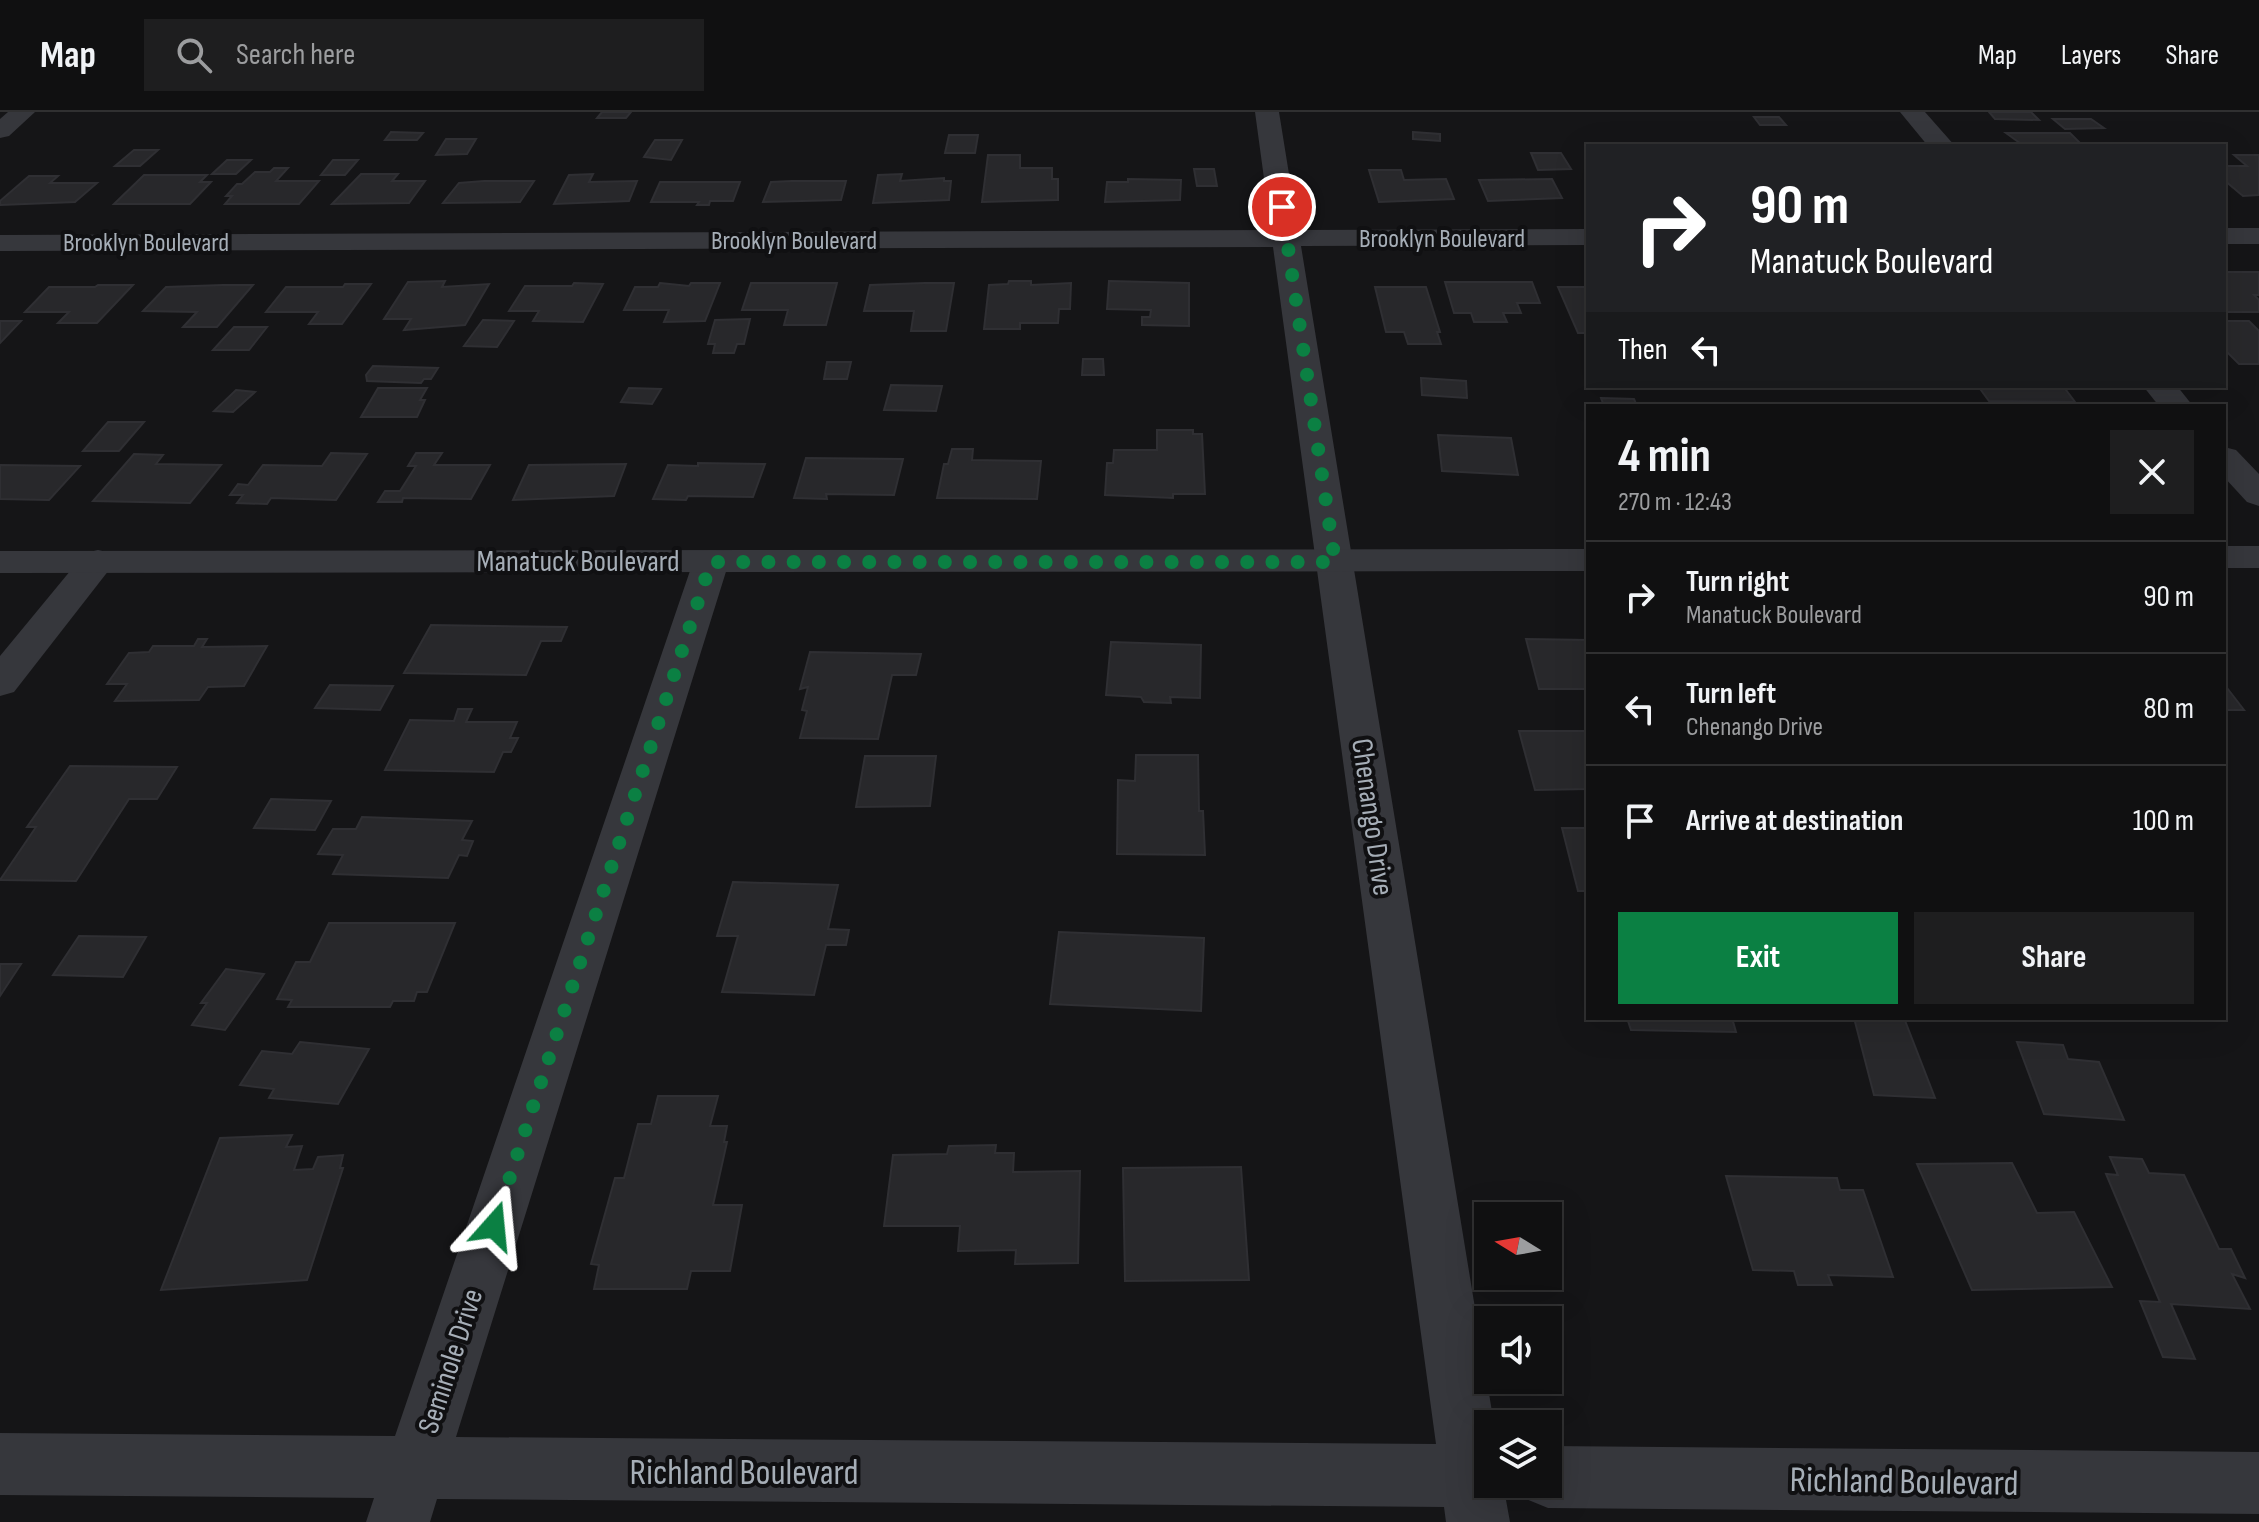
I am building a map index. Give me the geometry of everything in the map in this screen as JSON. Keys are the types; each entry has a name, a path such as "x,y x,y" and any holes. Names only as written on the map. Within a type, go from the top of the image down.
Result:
{"street":[{"path":"0,131 23,112"},
{"name":"Chenango Drive","path":"1267,112 1474,1459"},
{"path":"1912,112 1940,144"},
{"path":"2226,236 2259,236"},
{"name":"Brooklyn Boulevard","path":"0,243 1586,237"},
{"path":"2161,388 2175,404"},
{"path":"2226,459 2259,495"},
{"path":"2226,557 2259,557"},
{"name":"Manatuck Boulevard","path":"0,562 1586,560"},
{"path":"0,683 98,561"},
{"name":"Seminole Drive","path":"407,1495 711,562"},
{"name":"Richland Boulevard","path":"0,1464 407,1495 1474,1491"},
{"name":"Richland Boulevard","path":"1562,1477 2259,1483"}],"building":[{"path":"602,112 631,112 626,118 597,118"},
{"path":"1989,112 2031,112 2039,120 1995,119"},
{"path":"1754,117 1779,117 1786,125 1760,125"},
{"path":"2053,119 2091,119 2104,128 2065,129"},
{"path":"391,132 423,133 417,140 385,140"},
{"path":"1413,132 1440,134 1440,141 1413,139"},
{"path":"2006,133 2070,133 2081,144 2021,144"},
{"path":"949,135 978,135 975,153 945,153"},
{"path":"446,139 476,139 467,154 436,155"},
{"path":"655,140 682,140 671,160 644,157"},
{"path":"134,150 158,150 140,166 115,166"},
{"path":"1531,153 1561,153 1571,169 1538,170"},
{"path":"988,155 1020,155 1020,168 1052,168 1052,179 1058,179 1058,200 982,202"},
{"path":"2234,155 2259,155 2259,195 2243,196 2226,182 2226,166 2247,166"},
{"path":"227,160 251,160 236,174 212,174"},
{"path":"333,160 358,160 345,175 321,175"},
{"path":"274,168 288,168 276,181 319,181 299,204 225,204 232,196 226,196 237,184 242,184 255,172 270,172"},
{"path":"1194,169 1214,169 1217,186 1197,186"},
{"path":"1369,170 1401,170 1404,180 1446,179 1454,199 1379,202"},
{"path":"361,174 398,174 392,181 425,181 409,203 332,204"},
{"path":"593,174 589,182 637,181 629,201 554,204 569,175"},
{"path":"902,174 900,181 944,178 944,181 951,181 949,200 873,203 878,175"},
{"path":"144,175 207,175 200,182 211,182 190,204 114,204"},
{"path":"29,176 58,176 50,183 97,183 75,202 0,205 0,201"},
{"path":"1128,179 1181,180 1180,200 1105,202 1107,182 1128,182"},
{"path":"1552,179 1562,198 1488,201 1479,180"},
{"path":"534,181 520,202 443,203 459,183"},
{"path":"846,181 841,200 763,202 771,182"},
{"path":"660,182 740,182 733,201 710,201 709,205 697,205 699,202 651,202"},
{"path":"2226,272 2259,272 2259,295 2254,295 2259,300 2259,312 2226,312"},
{"path":"445,281 442,287 489,284 465,325 404,330 411,319 384,319 408,282"},
{"path":"1009,281 1031,281 1031,285 1071,283 1070,309 1059,309 1058,323 1020,323 1020,329 984,329 989,285 1008,284"},
{"path":"1109,281 1189,283 1189,326 1142,325 1142,317 1150,317 1151,310 1107,309"},
{"path":"1445,282 1532,282 1540,303 1517,303 1521,313 1503,313 1507,322 1474,322 1471,313 1454,313"},
{"path":"574,283 603,284 583,322 533,321 539,311 509,311 525,286 572,286"},
{"path":"660,283 689,286 691,283 720,283 705,321 664,322 669,310 624,310 635,287 658,287"},
{"path":"751,283 837,283 826,325 784,325 788,310 742,310"},
{"path":"954,283 946,331 911,331 914,311 864,311 870,285"},
{"path":"345,284 371,284 342,324 309,324 318,312 266,312 286,287 343,287"},
{"path":"133,285 97,323 58,323 69,312 25,312 49,287"},
{"path":"253,285 217,327 183,327 197,312 143,311 166,287"},
{"path":"1375,287 1426,287 1441,344 1408,344 1404,332 1386,332"},
{"path":"1558,287 1586,287 1586,333 1578,333"},
{"path":"750,319 744,344 737,344 734,353 713,353 715,344 708,344 715,320"},
{"path":"483,320 514,321 497,347 464,346"},
{"path":"0,321 21,321 0,343"},
{"path":"2226,321 2249,321 2259,331 2259,364 2239,364 2226,351"},
{"path":"234,327 267,327 249,350 213,350"},
{"path":"1083,359 1103,359 1104,375 1082,375"},
{"path":"827,362 851,362 847,379 824,379"},
{"path":"373,366 438,368 431,379 424,379 421,383 367,381 366,375"},
{"path":"1421,378 1466,381 1467,398 1422,395"},
{"path":"891,385 942,386 936,411 884,410"},
{"path":"378,388 427,388 420,400 425,400 417,417 361,417"},
{"path":"629,388 661,389 652,404 621,402"},
{"path":"1979,388 2064,388 2075,402 1989,401"},
{"path":"236,390 255,392 233,412 214,411"},
{"path":"1601,398 1634,399 1636,404 1603,404"},
{"path":"108,422 144,422 119,451 83,451"},
{"path":"1157,430 1193,430 1193,434 1202,434 1205,494 1173,494 1173,498 1105,495 1107,463 1113,463 1114,450 1157,450"},
{"path":"1438,435 1511,438 1518,475 1442,471"},
{"path":"952,449 973,449 972,460 1041,461 1037,499 937,498 944,464 948,464"},
{"path":"331,453 367,454 336,500 271,498 267,504 237,503 243,495 230,495 238,484 248,485 263,465 322,466"},
{"path":"416,453 442,453 434,465 490,465 471,499 403,498 402,502 378,502 385,491 400,491 416,466 408,466"},
{"path":"134,454 163,455 156,464 221,465 190,503 93,501"},
{"path":"806,458 903,459 894,495 826,494 827,499 794,498"},
{"path":"698,463 765,464 753,497 653,499 668,465 698,466"},
{"path":"626,464 614,496 513,500 529,465"},
{"path":"0,465 80,466 49,500 0,499"},
{"path":"431,625 567,627 561,641 541,641 526,675 404,673"},
{"path":"198,639 207,639 202,647 267,646 244,686 208,687 199,700 115,701 127,684 107,684 129,653 149,652 153,646 194,646"},
{"path":"1526,639 1586,640 1586,689 1539,689"},
{"path":"1111,642 1201,645 1200,698 1170,697 1171,703 1106,695"},
{"path":"810,652 921,654 916,675 892,675 878,739 800,738 807,711 802,710 808,687 800,689"},
{"path":"330,685 393,686 380,710 315,708"},
{"path":"2226,687 2244,710 2226,710"},
{"path":"458,709 472,709 466,722 517,722 510,738 518,738 511,752 503,752 494,772 385,770 410,720 454,721"},
{"path":"1519,731 1586,731 1586,789 1535,790"},
{"path":"1136,755 1198,755 1199,811 1203,811 1205,855 1117,854 1118,780 1135,781"},
{"path":"865,756 936,756 930,806 856,807"},
{"path":"70,766 177,767 157,799 129,799 76,881 0,880 36,827 27,827"},
{"path":"271,799 331,801 315,830 254,828"},
{"path":"362,817 472,821 462,840 473,841 467,856 459,855 448,878 333,874 343,855 318,854 333,829 356,829"},
{"path":"1562,828 1586,828 1586,891 1578,891"},
{"path":"733,882 838,885 828,929 849,930 846,945 826,945 814,995 722,992 738,936 717,936"},
{"path":"329,923 455,923 427,992 417,992 414,1001 393,1001 390,1007 288,1007 292,1000 277,999 296,962 310,962"},
{"path":"1059,932 1204,938 1201,1011 1050,1004"},
{"path":"79,936 146,937 123,977 53,975"},
{"path":"0,964 21,964 0,996"},
{"path":"226,969 264,974 225,1030 192,1025 207,1003 201,1003"},
{"path":"1628,1020 1733,1020 1736,1032 1631,1030"},
{"path":"1855,1020 1905,1020 1935,1098 1874,1095"},
{"path":"300,1042 369,1049 338,1104 269,1098 274,1089 240,1085 262,1051 292,1054"},
{"path":"2017,1042 2063,1045 2068,1059 2099,1062 2124,1120 2044,1114"},
{"path":"658,1096 718,1096 710,1126 727,1126 724,1142 727,1142 713,1205 742,1205 730,1271 691,1271 687,1289 594,1289 599,1265 591,1264 615,1178 624,1178 638,1124 651,1124"},
{"path":"292,1135 286,1147 302,1146 294,1170 313,1169 318,1157 343,1155 340,1168 343,1168 307,1280 161,1290 220,1138"},
{"path":"996,1145 995,1153 1014,1153 1013,1172 1080,1171 1078,1263 1015,1264 1016,1250 958,1251 960,1226 884,1226 893,1155 947,1154 949,1146"},
{"path":"2110,1157 2142,1159 2149,1173 2184,1175 2219,1249 2231,1249 2245,1278 2232,1274 2250,1309 2171,1304 2195,1359 2163,1357 2140,1301 2160,1302 2106,1174 2118,1175"},
{"path":"2012,1163 2037,1213 2074,1212 2112,1287 1972,1290 1917,1164"},
{"path":"1241,1167 1249,1280 1125,1281 1123,1168"},
{"path":"1726,1176 1837,1178 1840,1190 1863,1190 1893,1277 1828,1275 1832,1285 1798,1285 1794,1271 1753,1270"}],"route":[{"path":"494,1226 711,562 1335,562 1282,207"}]}
